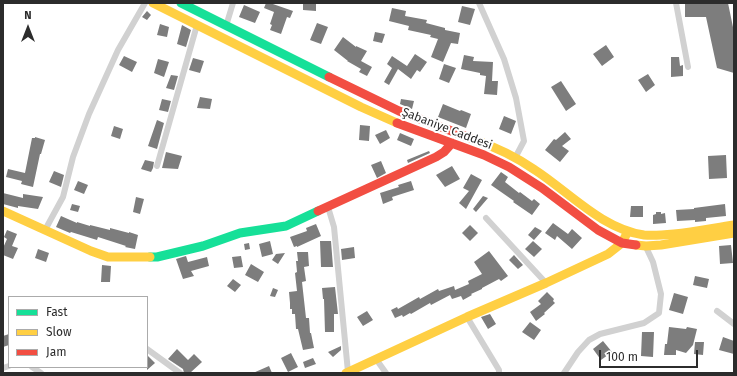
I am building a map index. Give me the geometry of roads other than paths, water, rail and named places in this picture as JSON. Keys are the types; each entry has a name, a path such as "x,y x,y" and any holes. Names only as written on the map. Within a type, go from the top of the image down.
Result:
{"main road":[{"name":"Şabaniye Caddesi","path":"153,3 163,5 197,25 362,107 396,122 495,160 529,179 598,230 622,243 646,246 672,244 734,233"},
{"path":"181,3 399,111 495,147 543,175 589,210 628,231 645,235 679,233 734,225"},
{"path":"3,211 90,251 108,256 142,258 157,257 203,246 240,233 286,226 436,157 444,152 452,143"},
{"path":"347,373 608,254 622,243 628,231"}],"street":[{"path":"45,230 63,197 73,157 89,114 118,50 145,3"},
{"path":"226,26 233,3"},
{"path":"479,3 504,59 516,98 524,141 515,158"},
{"path":"676,3 688,67"},
{"path":"157,166 197,25"},
{"path":"328,207 334,227 347,373"},
{"path":"486,218 546,283"},
{"path":"564,373 578,352 589,340 600,334 644,322 659,313 661,294 653,262 646,246 645,235"},
{"path":"717,311 734,324"},
{"path":"467,317 499,370 499,373"},
{"path":"148,350 180,373"},
{"path":"376,359 386,373"}]}
